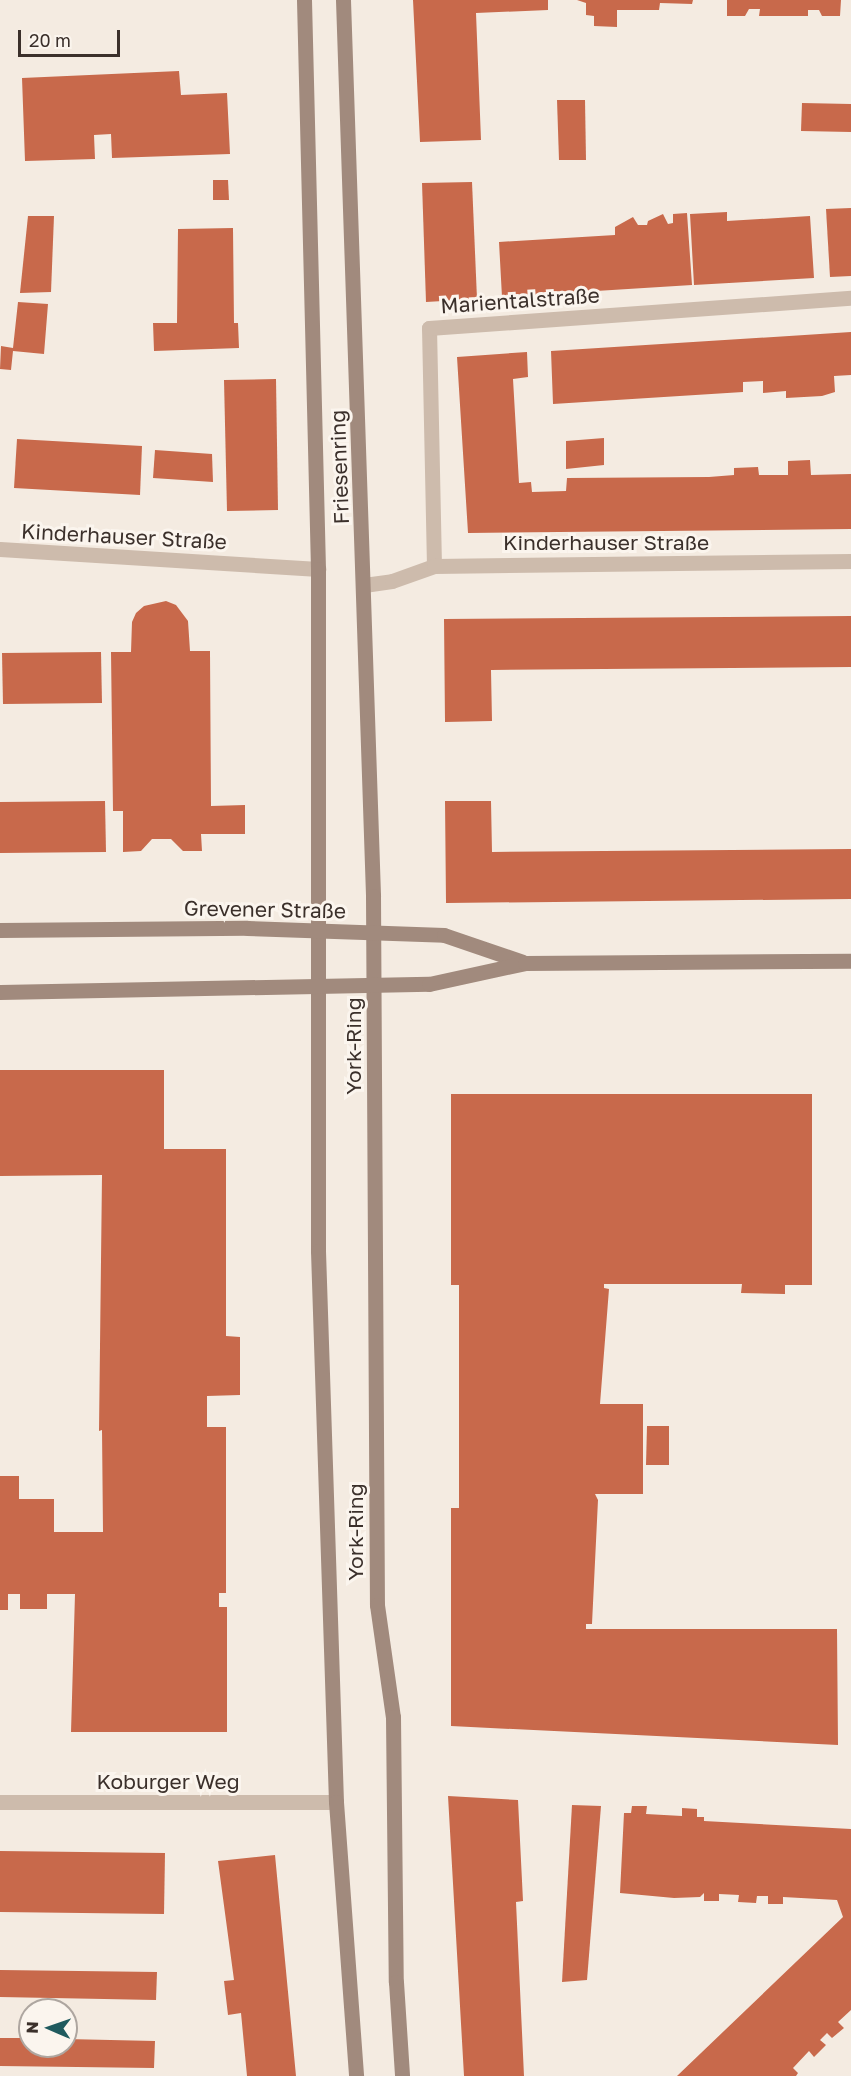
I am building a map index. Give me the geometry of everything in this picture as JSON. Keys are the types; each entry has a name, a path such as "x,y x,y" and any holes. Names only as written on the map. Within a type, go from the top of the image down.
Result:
{"main road":[{"name":"Friesenring","path":"304,0 318,569 315,929"},
{"name":"Friesenring","path":"344,0 373,932"},
{"name":"Grevener Straße","path":"0,930 315,929 444,935 525,963"},
{"name":"York-Ring","path":"315,929 318,1251 336,1802 356,2076"},
{"name":"York-Ring","path":"373,932 377,1605 393,1717 396,1982 402,2076"},
{"name":"Grevener Straße","path":"0,992 315,989 429,984 525,963 851,961"}],"street":[{"name":"Marientalstraße","path":"434,566 429,328 851,298"},
{"name":"Kinderhauser Straße","path":"0,549 318,569"},
{"name":"Kinderhauser Straße","path":"364,585 392,581 434,566 851,561"},
{"name":"Koburger Weg","path":"0,1802 336,1802"}],"building":[{"path":"413,0 548,0 548,10 476,13 481,140 420,142"},
{"path":"577,0 693,0 692,4 660,3 659,10 617,10 617,27 594,26 594,16 586,15 586,3"},
{"path":"727,0 841,0 840,16 822,16 819,10 808,10 808,16 759,16 760,9 749,9 745,16 727,16"},
{"path":"179,71 181,95 227,93 230,154 112,158 111,134 94,135 95,159 25,161 22,78"},
{"path":"557,100 585,100 586,160 559,160"},
{"path":"802,103 851,104 851,132 801,131"},
{"path":"213,180 228,180 229,200 213,200"},
{"path":"472,182 477,299 426,302 422,183"},
{"path":"851,208 851,276 830,277 826,209"},
{"path":"727,212 727,221 810,216 814,278 694,285 690,214"},
{"path":"687,213 692,285 502,297 499,242 615,235 615,227 633,217 638,225 647,225 648,221 663,214 668,224 673,223 673,214"},
{"path":"28,216 54,216 51,292 20,293"},
{"path":"233,228 234,323 238,323 239,348 154,351 153,323 177,323 178,229"},
{"path":"18,302 48,304 44,354 13,351 11,370 0,369 1,346 13,348"},
{"path":"851,332 851,375 834,376 835,392 822,396 786,398 786,391 763,393 763,381 743,382 743,392 553,404 551,351"},
{"path":"527,352 528,377 513,379 519,483 531,482 532,492 566,491 567,478 709,477 734,475 734,468 758,467 759,475 788,475 788,461 810,460 811,475 851,474 851,529 468,533 457,357"},
{"path":"276,379 278,510 227,511 224,380"},
{"path":"604,438 604,465 566,469 566,441"},
{"path":"17,439 142,446 140,495 14,488"},
{"path":"155,450 212,454 213,482 153,478"},
{"path":"166,601 176,605 188,621 190,651 210,651 211,806 245,805 245,834 201,834 202,851 183,851 171,839 152,839 141,851 123,852 123,811 113,811 111,652 131,652 132,622 136,613 144,606"},
{"path":"851,616 851,667 491,670 492,721 445,722 444,619"},
{"path":"101,652 102,703 3,704 2,653"},
{"path":"105,801 106,852 0,853 0,802"},
{"path":"445,801 491,801 492,852 851,849 851,899 446,903"},
{"path":"0,1070 164,1070 164,1149 226,1149 226,1336 240,1337 240,1395 207,1396 207,1427 226,1427 226,1593 219,1593 219,1607 227,1607 227,1732 71,1732 75,1594 47,1594 47,1609 20,1609 20,1594 8,1594 8,1610 0,1610 0,1476 19,1476 19,1499 54,1499 54,1532 103,1532 102,1430 99,1431 102,1175 0,1176"},
{"path":"451,1094 812,1094 812,1285 785,1285 785,1294 741,1293 742,1284 604,1284 604,1288 609,1289 600,1404 643,1404 643,1494 595,1494 598,1500 592,1624 586,1624 586,1629 837,1629 838,1745 451,1726 451,1508 459,1508 459,1285 451,1285"},
{"path":"647,1426 669,1426 669,1465 646,1465"},
{"path":"448,1796 518,1800 523,1901 516,1902 524,2076 464,2076"},
{"path":"572,1805 601,1806 587,1980 562,1982"},
{"path":"632,1806 647,1806 646,1814 682,1816 682,1808 697,1809 697,1817 704,1817 704,1821 851,1829 851,2010 838,2022 844,2028 832,2038 827,2033 820,2040 826,2045 814,2057 809,2051 793,2068 798,2073 796,2076 677,2076 843,1917 837,1900 783,1897 783,1904 768,1904 768,1896 757,1896 756,1903 738,1902 739,1895 719,1894 719,1901 704,1901 704,1893 700,1897 674,1898 620,1893 624,1813 631,1813"},
{"path":"0,1851 165,1853 164,1914 0,1912"},
{"path":"275,1855 296,2076 247,2076 241,2013 228,2015 224,1981 234,1980 218,1861"},
{"path":"0,1970 157,1972 156,2000 0,1997"},
{"path":"0,2038 18,2038 18,2058 78,2058 78,2039 155,2041 154,2068 0,2066"}]}
